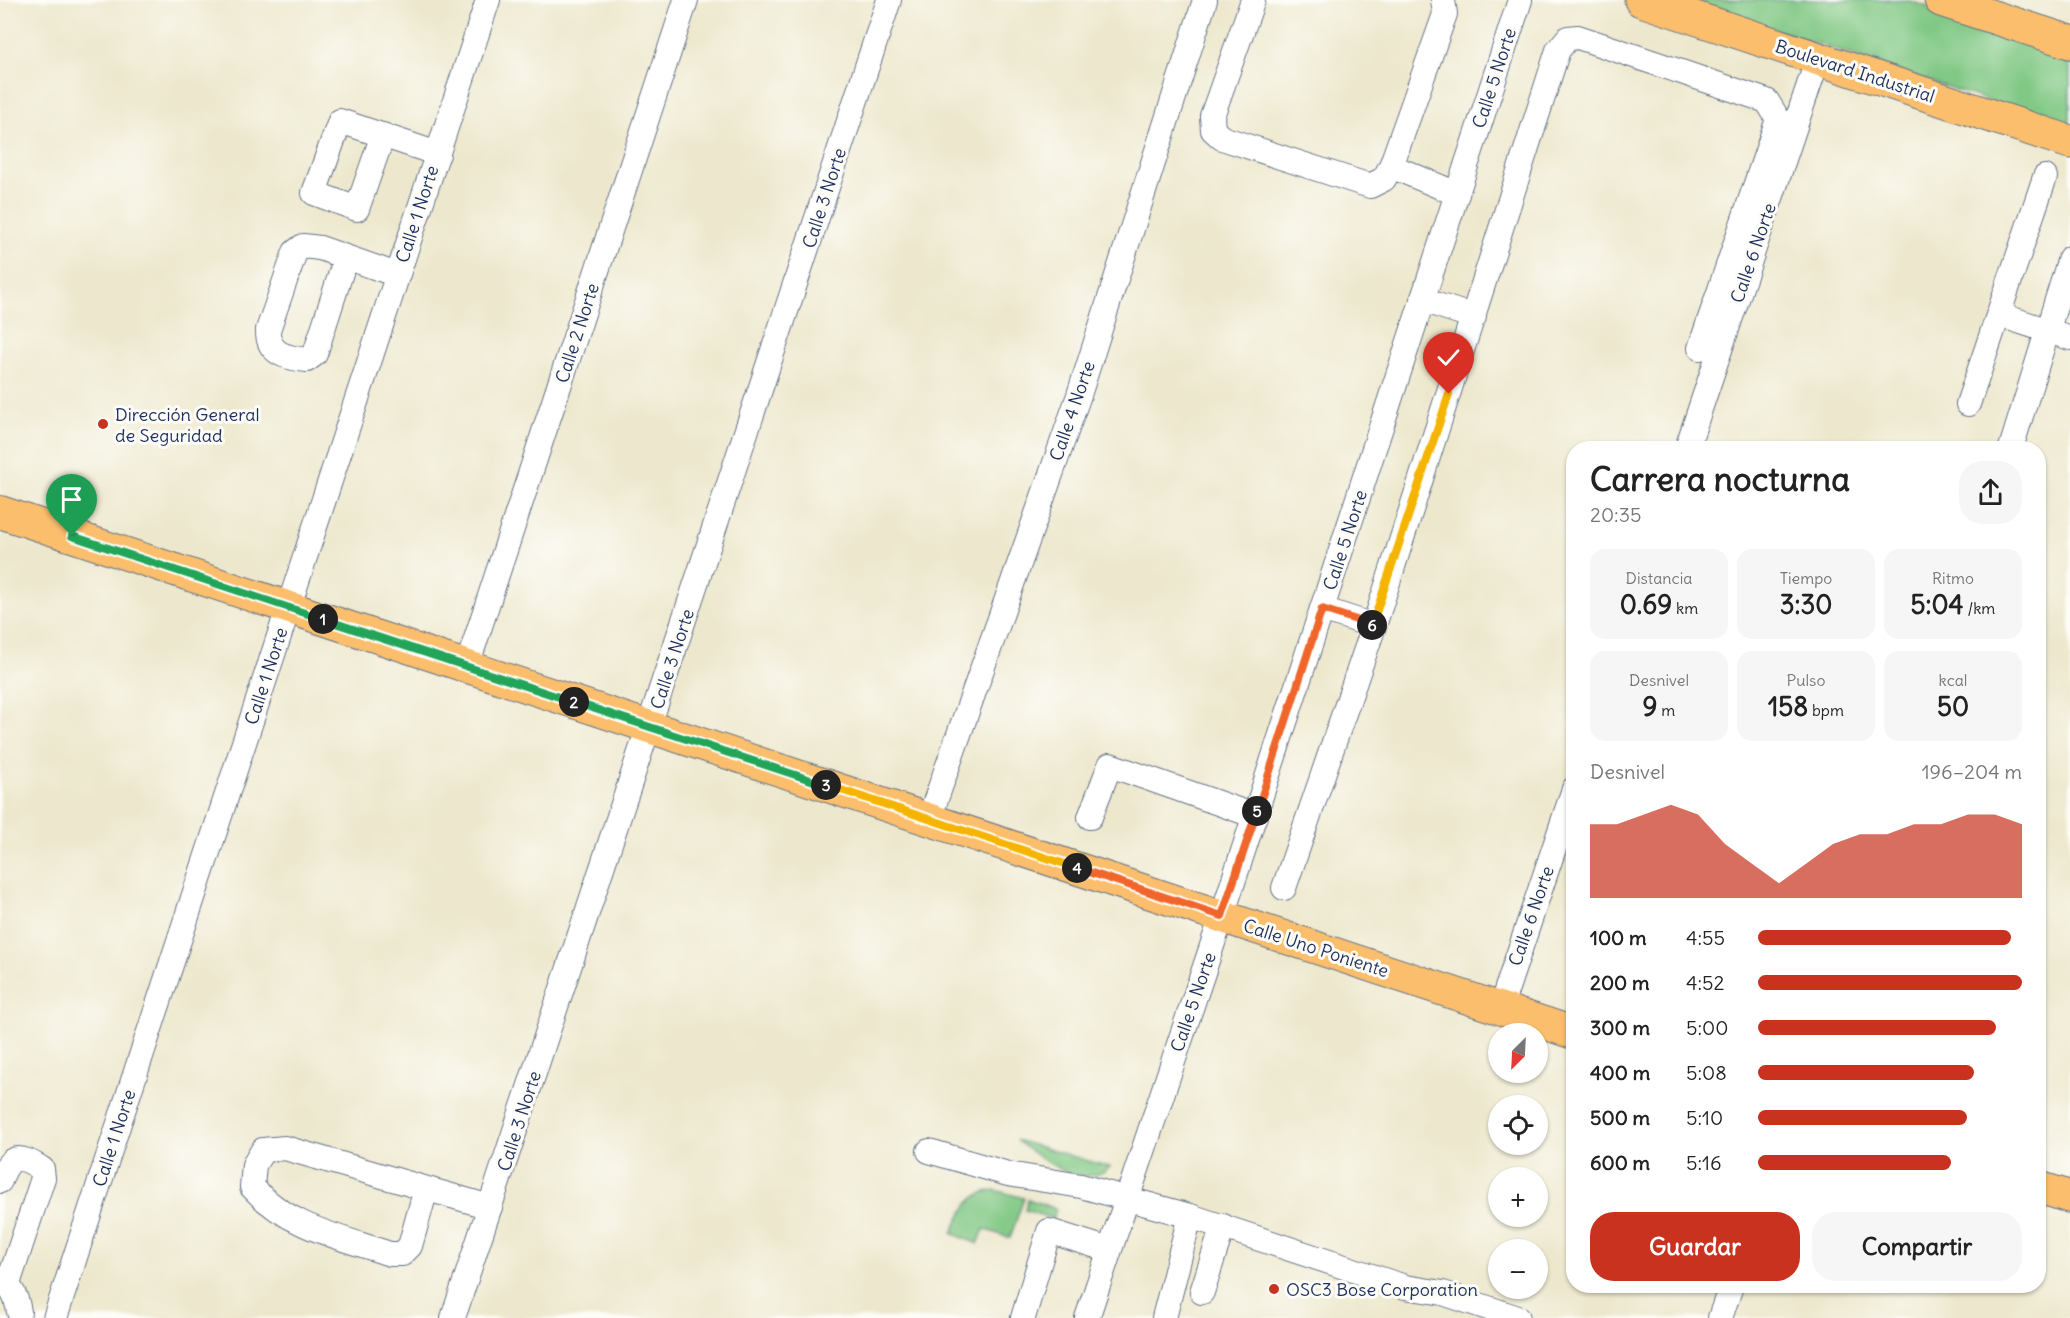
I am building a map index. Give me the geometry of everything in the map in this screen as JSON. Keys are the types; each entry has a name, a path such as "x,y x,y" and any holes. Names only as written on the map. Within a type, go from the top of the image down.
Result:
{"highway":[{"name":"Boulevard Industrial","path":"1641,0 2070,142"},
{"path":"1941,0 2070,42"}],"main road":[{"name":"Calle Uno Poniente","path":"0,512 1566,1030"},
{"path":"2046,1190 2070,1197"}],"street":[{"name":"Calle 1 Norte","path":"55,1318 488,0"},
{"name":"Calle 2 Norte","path":"467,666 686,0"},
{"name":"Calle 3 Norte","path":"453,1318 889,0"},
{"name":"Calle 4 Norte","path":"929,819 1079,395 1205,0"},
{"path":"1253,0 1212,117 1213,130 1222,138 1370,186 1384,179 1391,166 1445,14 1443,0"},
{"name":"Calle 5 Norte","path":"1087,1318 1255,816 1520,0"},
{"path":"1284,888 1374,626 1562,42 1578,37 1767,100 1778,119 1700,348"},
{"name":"Calle 6 Norte","path":"1689,441 1818,58"},
{"path":"383,135 438,154"},
{"path":"1391,166 1457,194"},
{"path":"1968,404 2045,177"},
{"path":"346,257 315,354 307,360 294,359 274,351 267,342 267,330 295,252 303,246 320,248 397,274"},
{"path":"2013,441 2070,258"},
{"path":"1422,300 1474,317"},
{"path":"2000,315 2070,338"},
{"path":"1322,609 1374,626"},
{"path":"1090,817 1110,765 1255,816"},
{"name":"Calle 6 Norte","path":"1500,1009 1566,813"},
{"path":"426,1189 410,1246 402,1254 390,1254 298,1223 267,1204 252,1187 254,1165 263,1150 285,1148 490,1207"},
{"path":"929,1151 1008,1174 1081,1186 1190,1216 1405,1287 1443,1293 1518,1318"},
{"path":"0,1181 5,1163 14,1158 29,1160 42,1168 43,1178 12,1300"},
{"path":"1164,1318 1190,1216"},
{"path":"1202,1292 1222,1226"},
{"path":"1023,1318 1049,1231 1109,1250"},
{"path":"1720,1318 1729,1293"}],"green space":[{"path":"1686,0 1907,0 2070,54 2070,128"},
{"path":"1016,1140 1110,1167 1099,1174 1087,1176 1074,1174 1049,1163"},
{"path":"995,1190 1024,1198 1010,1238 984,1229 978,1244 952,1233 963,1211 973,1199"},
{"path":"1028,1199 1056,1209 1053,1219 1025,1210"}],"place":[{"name":"Dirección General de Seguridad","path":"103,424"},
{"name":"OSC3 Bose Corporation","path":"1274,1289"}],"route":[{"path":"72,536 1222,916 1322,609 1374,626 1449,394"}]}
